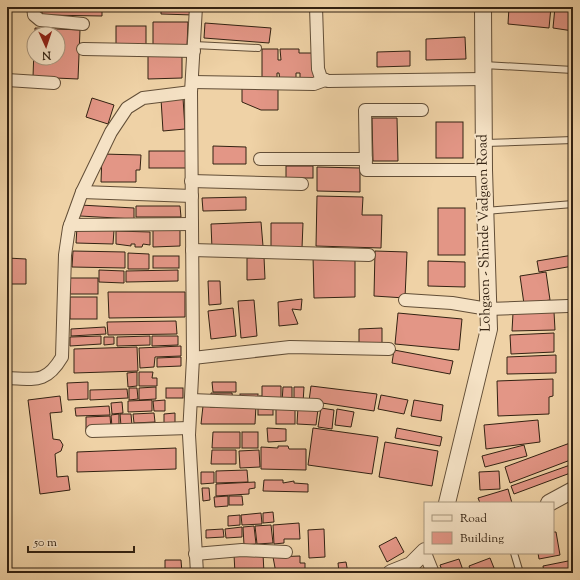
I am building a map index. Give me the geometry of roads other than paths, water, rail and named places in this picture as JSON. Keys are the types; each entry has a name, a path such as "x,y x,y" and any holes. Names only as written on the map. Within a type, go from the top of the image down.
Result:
{"street":[{"path":"33,7 34,15 40,20 83,24"},
{"path":"196,7 191,87 193,358 189,428 189,462 197,573"},
{"path":"316,7 318,69 321,78 325,80"},
{"name":"Lohgaon - Shinde Vadgaon Road","path":"447,502 489,329 484,170 483,7"},
{"path":"83,49 194,48"},
{"path":"7,378 41,379 54,370 62,357 65,255 70,224 82,192 111,132 127,108 143,98 191,87 314,84 325,80 484,72"},
{"path":"7,80 54,83"},
{"path":"422,110 365,110 366,170 484,170"},
{"path":"260,160 366,159"},
{"path":"191,181 302,184"},
{"path":"82,192 192,196"},
{"path":"70,224 192,224"},
{"path":"192,250 369,255"},
{"path":"405,300 452,303 488,309 568,306"},
{"path":"193,358 290,347 389,349"},
{"path":"191,400 317,405"},
{"path":"92,431 189,428"},
{"path":"551,502 573,490"},
{"path":"196,554 242,550 286,552"},
{"path":"391,573 411,564 424,553"},
{"path":"426,554 433,573"}],"lane":[{"path":"194,48 258,48"},
{"path":"484,72 573,70"},
{"path":"484,143 573,140"},
{"path":"485,211 573,204"},
{"path":"514,554 520,573"}]}
